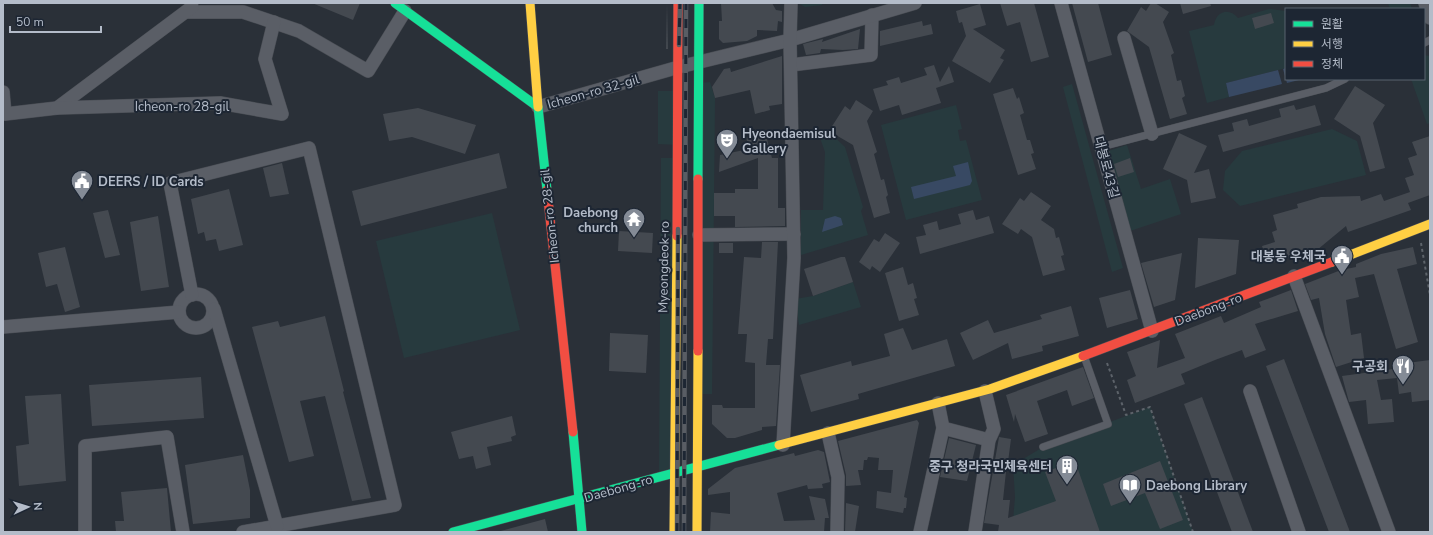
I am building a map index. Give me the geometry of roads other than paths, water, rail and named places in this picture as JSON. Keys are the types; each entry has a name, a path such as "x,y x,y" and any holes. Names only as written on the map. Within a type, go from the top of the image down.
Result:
{"street":[{"path":"57,108 196,3"},
{"name":"Icheon-ro 32-gil","path":"530,3 538,107 679,67 790,40 915,3"},
{"name":"Myeongdeok-ro","path":"674,532 679,67 678,3"},
{"path":"697,532 699,3"},
{"path":"783,445 794,261 792,65 790,40 791,3"},
{"name":"대봉로43길","path":"1061,3 1152,331"},
{"path":"1425,3 1430,18"},
{"path":"186,12 243,12 274,22 298,31 368,71 400,7 538,107"},
{"path":"792,65 871,55 872,15"},
{"name":"Icheon-ro 28-gil","path":"3,92 5,114 57,108 220,103 282,114 265,59 274,22"},
{"path":"1124,38 1152,134"},
{"name":"Icheon-ro 28-gil","path":"538,107 580,499 582,532"},
{"path":"192,295 170,183 309,148 395,505 243,532"},
{"name":"Daebong-ro","path":"454,532 580,499 674,472 783,445 985,391 1152,331 1430,224"},
{"path":"699,235 794,234"},
{"path":"1294,276 1389,532"},
{"path":"214,309 212,320 203,328 198,329 187,326 183,322 179,312 182,301 192,295 203,295 208,299 214,309 277,526"},
{"path":"3,327 179,312"},
{"path":"975,532 989,440 994,429 985,391"},
{"path":"1250,391 1300,532"},
{"path":"921,526 943,428 938,403"},
{"path":"943,428 989,440"},
{"path":"828,433 838,477 837,532"},
{"path":"85,532 85,446 167,437 183,532"}],"lane":[{"path":"1101,147 1326,88 1343,80"},
{"path":"1043,446 1108,424 1084,356"}],"water":[{"path":"1278,70 1282,84 1229,97 1226,83"},
{"path":"1286,80 1299,80 1287,83"},
{"path":"968,162 972,181 970,185 914,199 911,187 956,176 953,166"},
{"path":"835,216 841,218 843,225 822,232 825,219"}],"railway":[{"path":"679,45 680,3"},
{"path":"684,532 686,3"},
{"path":"677,532 678,229"}],"place":[{"name":"Hyeondaemisul Gallery","path":"727,160"},
{"name":"DEERS / ID Cards","path":"82,200"},
{"name":"Daebong church","path":"634,238"},
{"name":"대봉동 우체국","path":"1342,276"},
{"name":"구공회","path":"1403,386"},
{"name":"중구 청라국민체육센터","path":"1067,486"},
{"name":"Daebong Library","path":"1130,504"}]}
